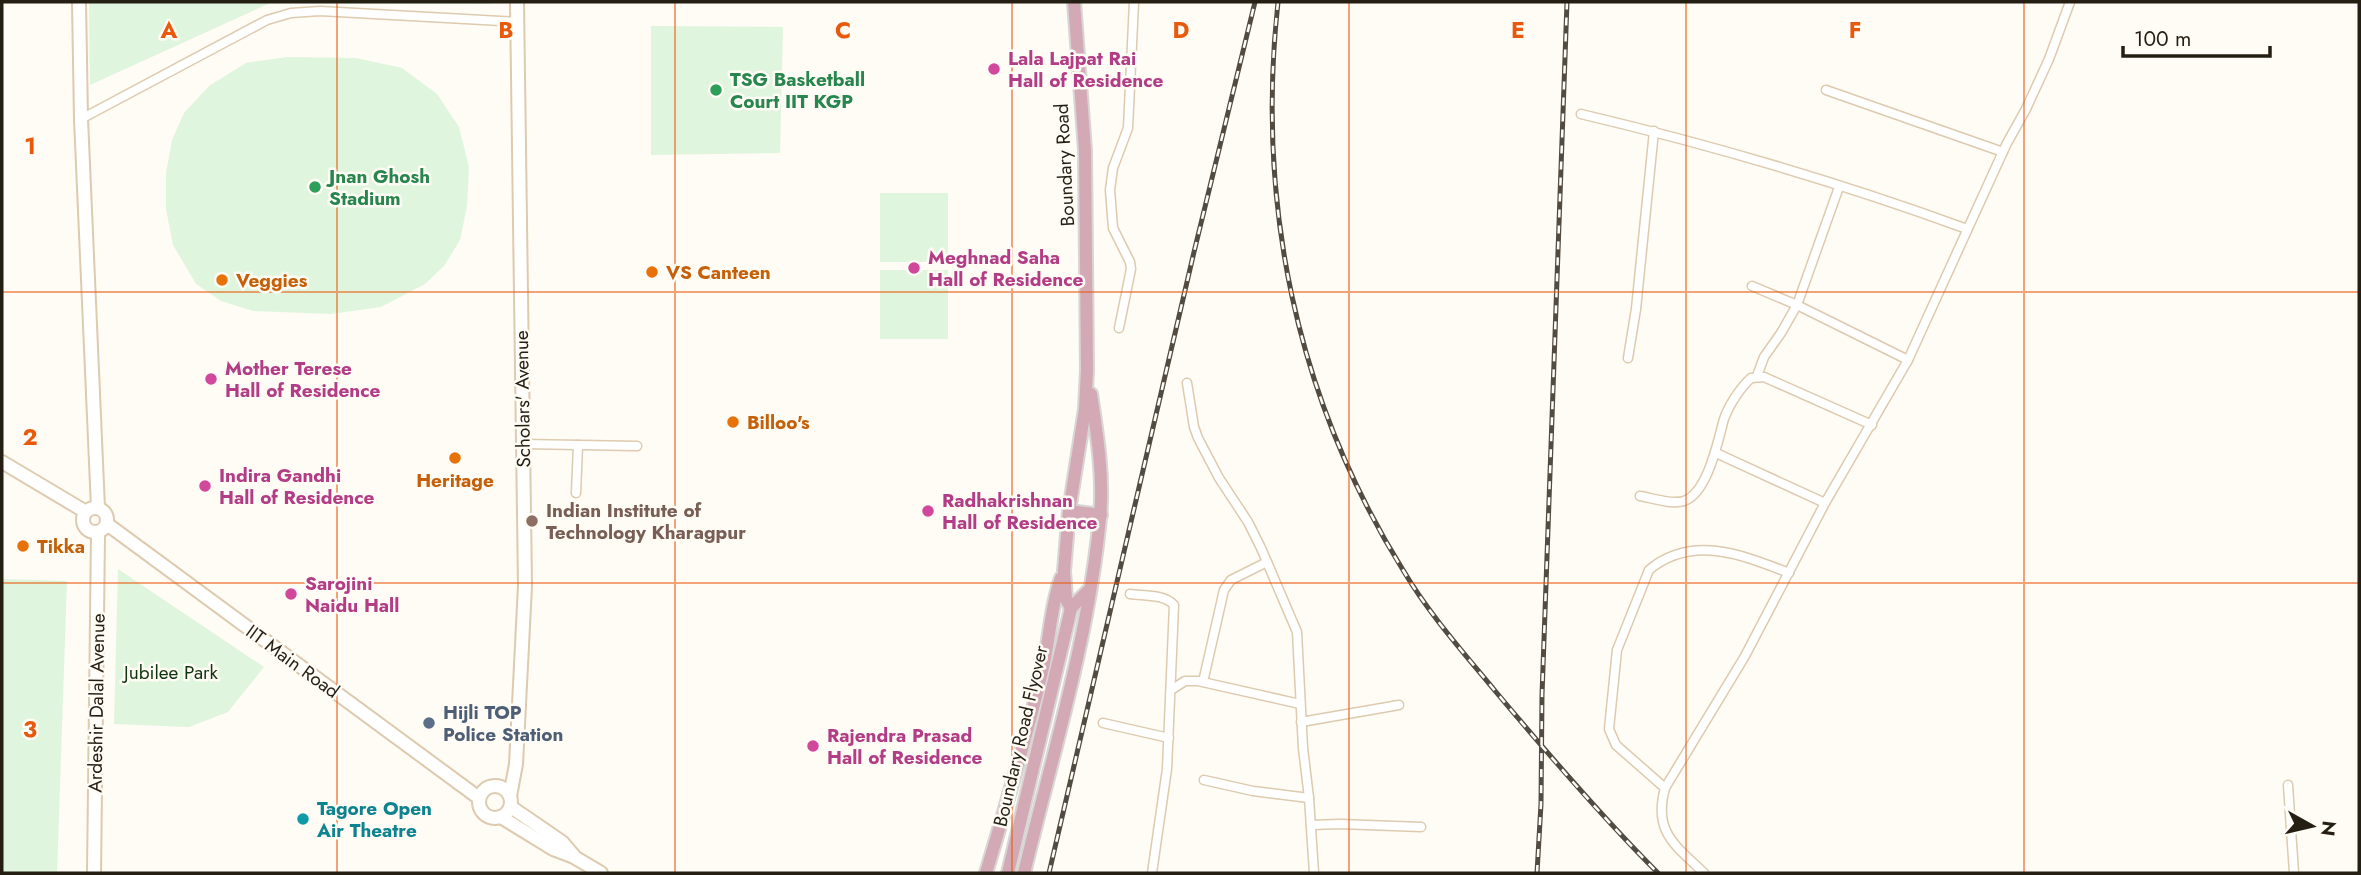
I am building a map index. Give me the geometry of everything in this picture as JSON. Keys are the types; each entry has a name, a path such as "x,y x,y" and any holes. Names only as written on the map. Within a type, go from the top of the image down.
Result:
{"main road":[{"name":"Boundary Road","path":"1064,571 1069,511 1085,410 1087,370 1085,150 1074,2"},
{"name":"Boundary Road","path":"1024,873 1078,650 1101,515 1099,455 1087,370"},
{"path":"1069,511 1101,515"},
{"path":"986,873 1028,732 1045,660 1057,589 1064,571"},
{"name":"Boundary Road Flyover","path":"1008,873 1070,612 1064,571"},
{"path":"1070,612 1089,590"}],"street":[{"path":"2,462 92,510 107,516 103,528 90,532 83,520 92,510 79,2"},
{"name":"Scholars' Avenue","path":"511,801 516,764 525,586 517,2"},
{"path":"1119,328 1131,269 1113,228 1110,179 1128,128 1134,2"},
{"path":"1704,873 1667,835 1660,812 1665,788 1745,656 1825,503 1908,359 2049,59 2070,2"},
{"path":"81,119 267,20 291,13 320,10 517,22"},
{"path":"1826,90 2003,152"},
{"path":"1581,114 1727,150 1893,202 1967,229"},
{"path":"1628,358 1636,309 1654,131"},
{"path":"1757,376 1764,357 1797,304 1839,187"},
{"path":"1752,286 1797,304 1908,359"},
{"path":"1640,496 1676,502 1684,501 1698,489 1716,453 1728,411 1745,383 1757,376 1872,425"},
{"path":"1187,383 1198,438 1219,478 1248,522 1299,639 1301,722 1314,873"},
{"path":"523,444 637,446"},
{"path":"576,493 578,445"},
{"path":"1716,453 1825,503"},
{"name":"IIT Main Road","path":"103,528 479,798"},
{"name":"Ardeshir Dalal Avenue","path":"94,873 103,528"},
{"path":"1665,788 1616,745 1609,729 1617,650 1649,570 1679,552 1701,549 1738,555 1789,573"},
{"path":"1203,682 1224,590 1231,580 1267,562"},
{"path":"1130,594 1165,598 1174,605 1170,738 1152,873"},
{"path":"1171,690 1185,681 1203,682 1300,704"},
{"path":"1301,722 1399,705"},
{"path":"1102,723 1170,738"},
{"path":"1204,780 1254,791 1309,798"},
{"path":"574,857 562,842 511,801 504,788 494,785 484,790 479,798 483,813 492,818 501,817 553,849 574,857 601,873"},
{"path":"2288,785 2294,873"},
{"path":"501,817 511,801"},
{"path":"1311,825 1421,827"}],"green space":[{"path":"89,2 491,4 270,3 90,85"},
{"name":"TSG Basketball Court IIT KGP","path":"651,26 783,27 780,153 651,155"},
{"name":"Jnan Ghosh Stadium","path":"287,57 356,58 402,68 437,94 459,127 469,167 467,206 460,240 444,266 425,284 381,307 331,314 253,311 221,301 196,284 173,245 166,209 166,173 172,140 184,113 209,86 246,63"},
{"path":"880,193 948,193 948,262 880,262"},
{"path":"880,270 948,270 948,339 880,339"},
{"name":"Jubilee Park","path":"118,569 264,667 228,712 189,727 114,724"},
{"path":"2,579 67,581 57,873 2,873"}],"railway":[{"path":"1049,873 1255,2"},
{"path":"1278,2 1273,77 1273,151 1280,225 1292,297 1311,368 1335,437 1366,504 1403,570 1435,617 1555,761 1658,873"},
{"path":"1537,873 1567,2"}],"place":[{"name":"Lala Lajpat Rai Hall of Residence","path":"994,69"},
{"name":"TSG Basketball Court IIT KGP","path":"716,90"},
{"name":"Jnan Ghosh Stadium","path":"315,187"},
{"name":"Meghnad Saha Hall of Residence","path":"914,268"},
{"name":"VS Canteen","path":"652,272"},
{"name":"Veggies","path":"222,280"},
{"name":"Mother Terese Hall of Residence","path":"211,379"},
{"name":"Billoo's","path":"733,422"},
{"name":"Heritage","path":"455,458"},
{"name":"Indira Gandhi Hall of Residence","path":"205,486"},
{"name":"Radhakrishnan Hall of Residence","path":"928,511"},
{"name":"Indian Institute of Technology Kharagpur","path":"532,521"},
{"name":"Tikka","path":"23,546"},
{"name":"Sarojini Naidu Hall","path":"291,594"},
{"name":"Hijli TOP Police Station","path":"429,723"},
{"name":"Rajendra Prasad Hall of Residence","path":"813,746"},
{"name":"Tagore Open Air Theatre","path":"303,819"}]}
